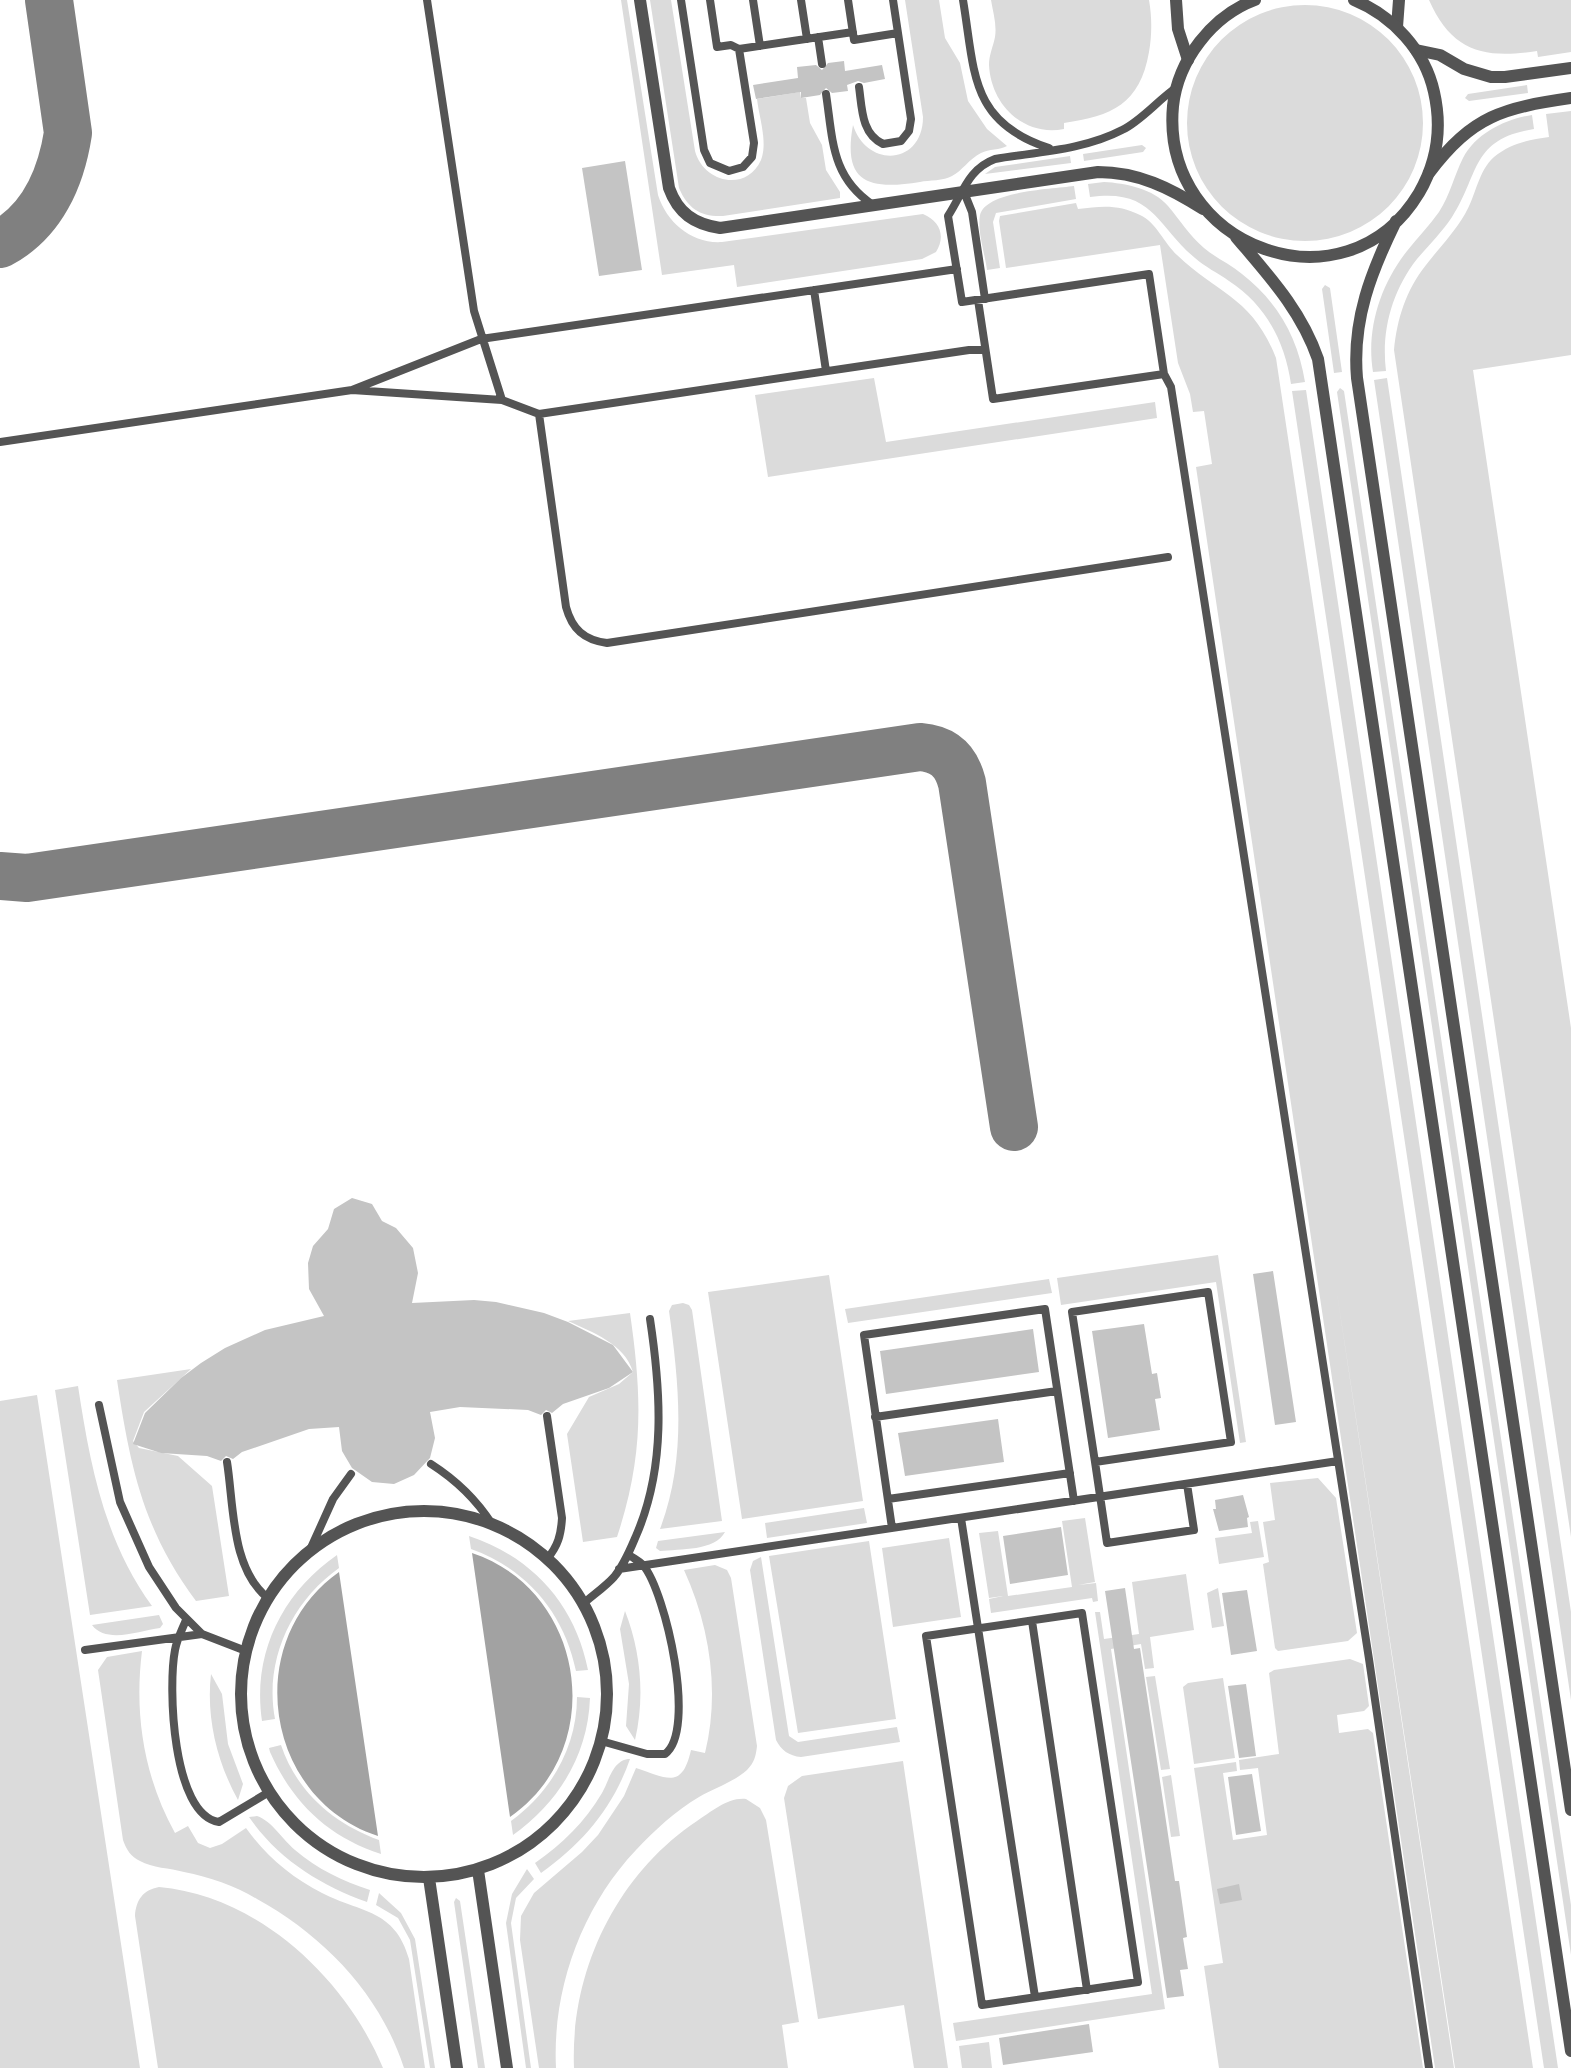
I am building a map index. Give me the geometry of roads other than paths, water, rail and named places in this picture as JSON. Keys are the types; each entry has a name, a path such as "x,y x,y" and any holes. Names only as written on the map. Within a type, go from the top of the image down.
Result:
{"street":[{"path":"640,0 669,188 679,208 697,223 720,228 1078,174 1116,172 1135,175 1160,184 1203,209 1236,237 1293,305 1311,338 1318,359 1571,2051"},
{"path":"1176,0 1178,29 1188,60"},
{"path":"1203,209 1188,185 1177,158 1172,130 1177,87 1188,60 1214,26 1237,9 1255,0"},
{"path":"1354,0 1374,10 1397,27 1416,50 1429,75 1437,103 1437,146 1429,174"},
{"path":"1397,27 1399,0"},
{"path":"1416,50 1440,55 1464,69 1491,76 1504,77 1571,68"},
{"path":"1236,237 1276,254 1319,256 1361,245 1396,221 1415,199 1444,154 1483,120 1518,106 1571,98"},
{"path":"1396,221 1379,256 1359,317 1355,340 1357,378 1571,1810"},
{"path":"397,1513 454,1514 492,1524 525,1542 547,1559 568,1581 583,1604 596,1631 605,1668 607,1707 601,1741 586,1780 577,1797 552,1826 522,1850 478,1870 429,1878 375,1871 339,1857 293,1822 269,1792 252,1758 243,1721 241,1682 246,1651 254,1626 268,1598 283,1577 310,1550 351,1526 397,1513"},
{"path":"478,1870 507,2068"},
{"path":"429,1878 457,2068"}],"lane":[{"path":"427,0 474,311 502,400"},
{"path":"681,0 704,150 710,163 729,171 743,167 754,150 740,49"},
{"path":"710,0 717,47 730,45 740,49 853,32"},
{"path":"753,0 760,46"},
{"path":"801,0 807,39"},
{"path":"848,0 854,40 898,33"},
{"path":"859,87 865,126 872,137 883,144 901,141 909,131 911,119 893,0"},
{"path":"963,0 977,84 987,107 1012,132 1052,149"},
{"path":"818,37 822,64"},
{"path":"1177,87 1122,130 1102,139 988,161 970,175 964,192 948,216 962,302 1149,274 1164,374 1171,387 1338,1461 1429,2068"},
{"path":"826,94 838,167 853,188 873,205"},
{"path":"964,192 972,212 985,350 993,399 1164,374"},
{"path":"352,390 481,339 957,268"},
{"path":"814,290 826,371"},
{"path":"0,442 352,390 502,400 539,414 969,350 985,350"},
{"path":"539,414 566,607 570,622 582,635 592,641 607,643 1168,557"},
{"path":"1095,1462 1231,1442 1208,1292 1072,1312 1107,1543 1194,1530 1187,1484"},
{"path":"892,1528 864,1335 1046,1309 1074,1501"},
{"path":"583,1604 603,1588 619,1569 628,1554 647,1502 656,1455 659,1383 650,1319"},
{"path":"875,1417 1057,1391"},
{"path":"99,1404 115,1486 133,1534 158,1582 186,1620 202,1634 246,1651"},
{"path":"547,1416 562,1518 559,1541 547,1559"},
{"path":"619,1569 1338,1461"},
{"path":"227,1462 242,1564 257,1590 268,1598"},
{"path":"431,1464 459,1485 482,1509 492,1524"},
{"path":"888,1499 1070,1473"},
{"path":"310,1550 333,1498 351,1474"},
{"path":"961,1518 1035,1997"},
{"path":"601,1741 660,1755 669,1751 674,1743 678,1695 675,1656 663,1607 643,1565 628,1554"},
{"path":"1082,1613 1138,1982 982,2005 926,1636 1032,1621 1082,1613"},
{"path":"186,1620 178,1637 173,1669 174,1726 183,1769 196,1806 206,1818 219,1822 269,1792"},
{"path":"1032,1621 1088,1990"},
{"path":"85,1650 202,1634"}]}
